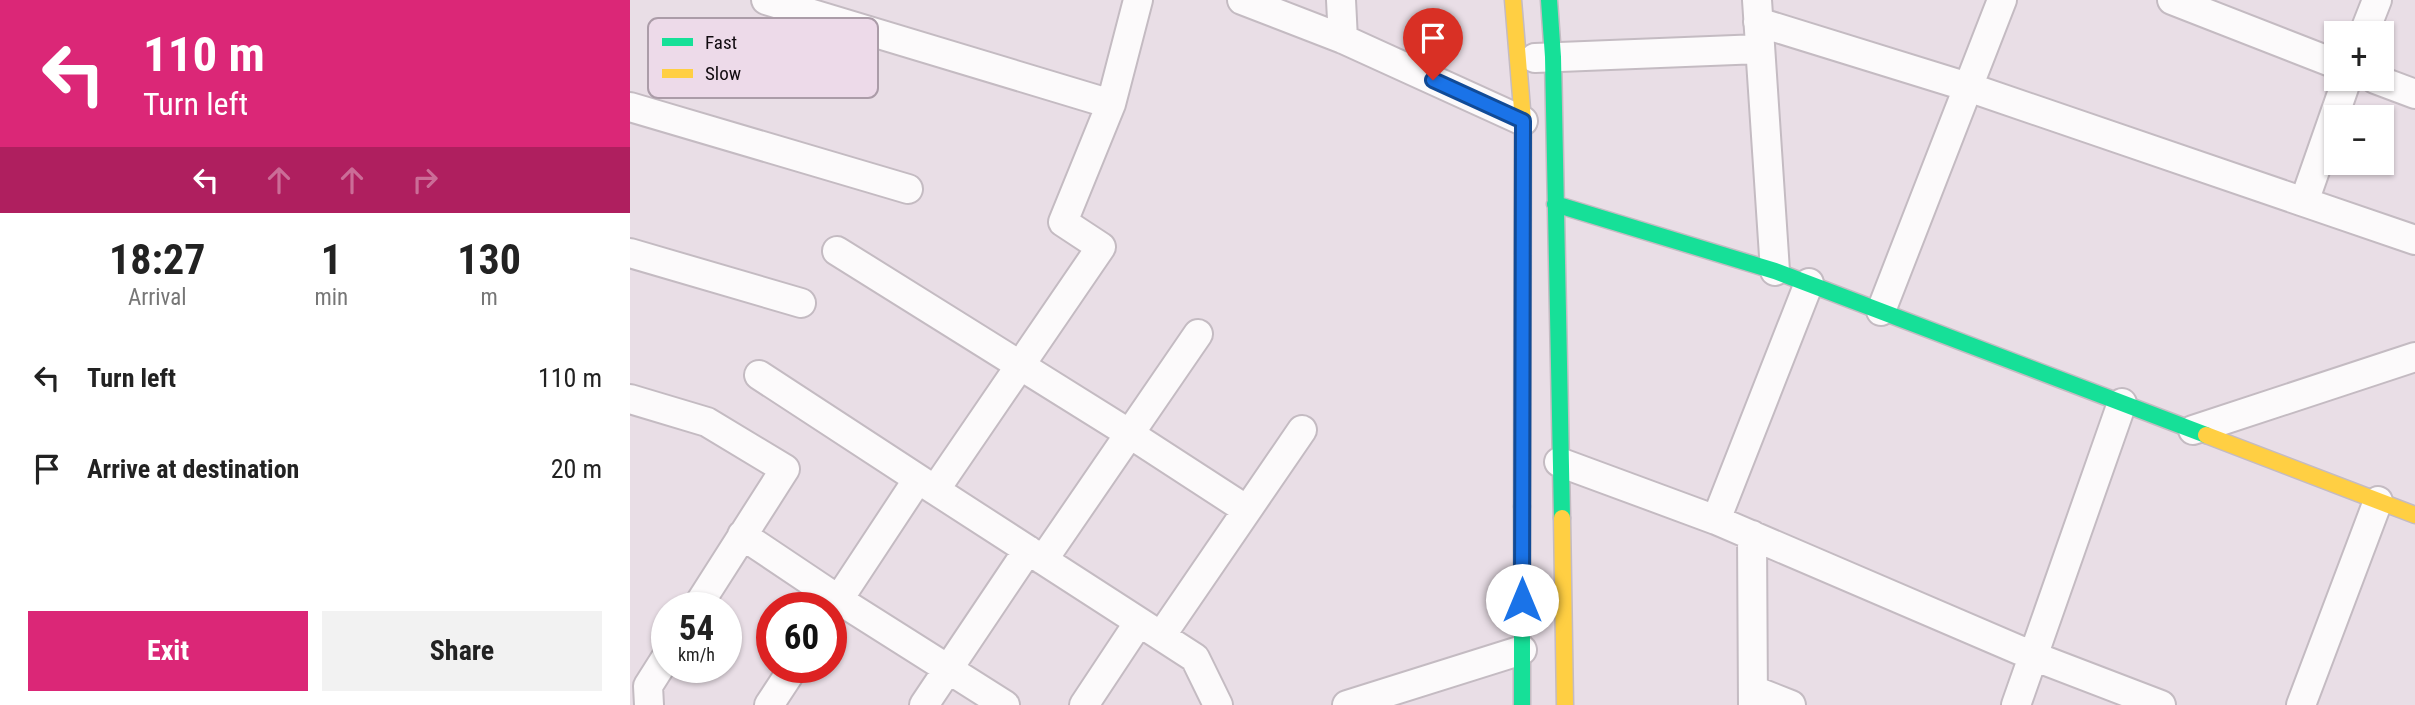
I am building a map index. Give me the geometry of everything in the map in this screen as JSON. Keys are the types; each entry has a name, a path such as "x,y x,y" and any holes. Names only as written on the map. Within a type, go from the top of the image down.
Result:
{"main road":[{"path":"1513,0 1523,121 1522,705"},
{"path":"1549,0 1553,57 1565,705"},
{"path":"1555,204 1809,283 2415,515"}],"street":[{"path":"766,0 826,18"},
{"path":"845,592 1021,365 1101,247 1063,222 1111,104 1138,0"},
{"path":"1242,0 1343,39 1523,121"},
{"path":"1341,0 1343,39"},
{"path":"1881,311 2002,0"},
{"path":"2172,0 2324,59"},
{"path":"2369,21 2377,0"},
{"path":"1518,59 1553,57 1759,24 1968,87 2415,240"},
{"path":"1759,24 1775,271"},
{"path":"878,34 1111,104"},
{"path":"2394,86 2415,94"},
{"path":"2304,202 2343,91"},
{"path":"630,107 908,189"},
{"path":"837,251 1247,510"},
{"path":"630,253 801,303"},
{"path":"1716,520 1809,283"},
{"path":"924,705 949,667 1130,434 1198,334"},
{"path":"2193,430 2415,357"},
{"path":"760,375 1195,658 1218,705"},
{"path":"630,398 707,422 785,470 706,592"},
{"path":"2016,705 2122,403"},
{"path":"1084,705 1247,510 1302,430"},
{"path":"1559,462 1716,520 2033,656 2161,705"},
{"path":"2301,705 2378,501"},
{"path":"742,535 818,592"},
{"path":"1752,535 1753,697 1791,705"},
{"path":"847,612 949,667 1005,705"},
{"path":"1347,705 1522,650"},
{"path":"649,705 648,686 651,681"},
{"path":"769,705 783,683"}],"traffic: fast":[{"path":"1549,0 1553,57 1562,518"},
{"path":"1555,204 1775,271 2206,435"},
{"path":"1522,506 1522,705"}],"traffic: slow":[{"path":"1513,0 1523,121 1522,506"},
{"path":"2206,435 2415,515"},
{"path":"1562,518 1565,705"}],"route":[{"path":"1433,80 1523,121 1522,600"}]}
